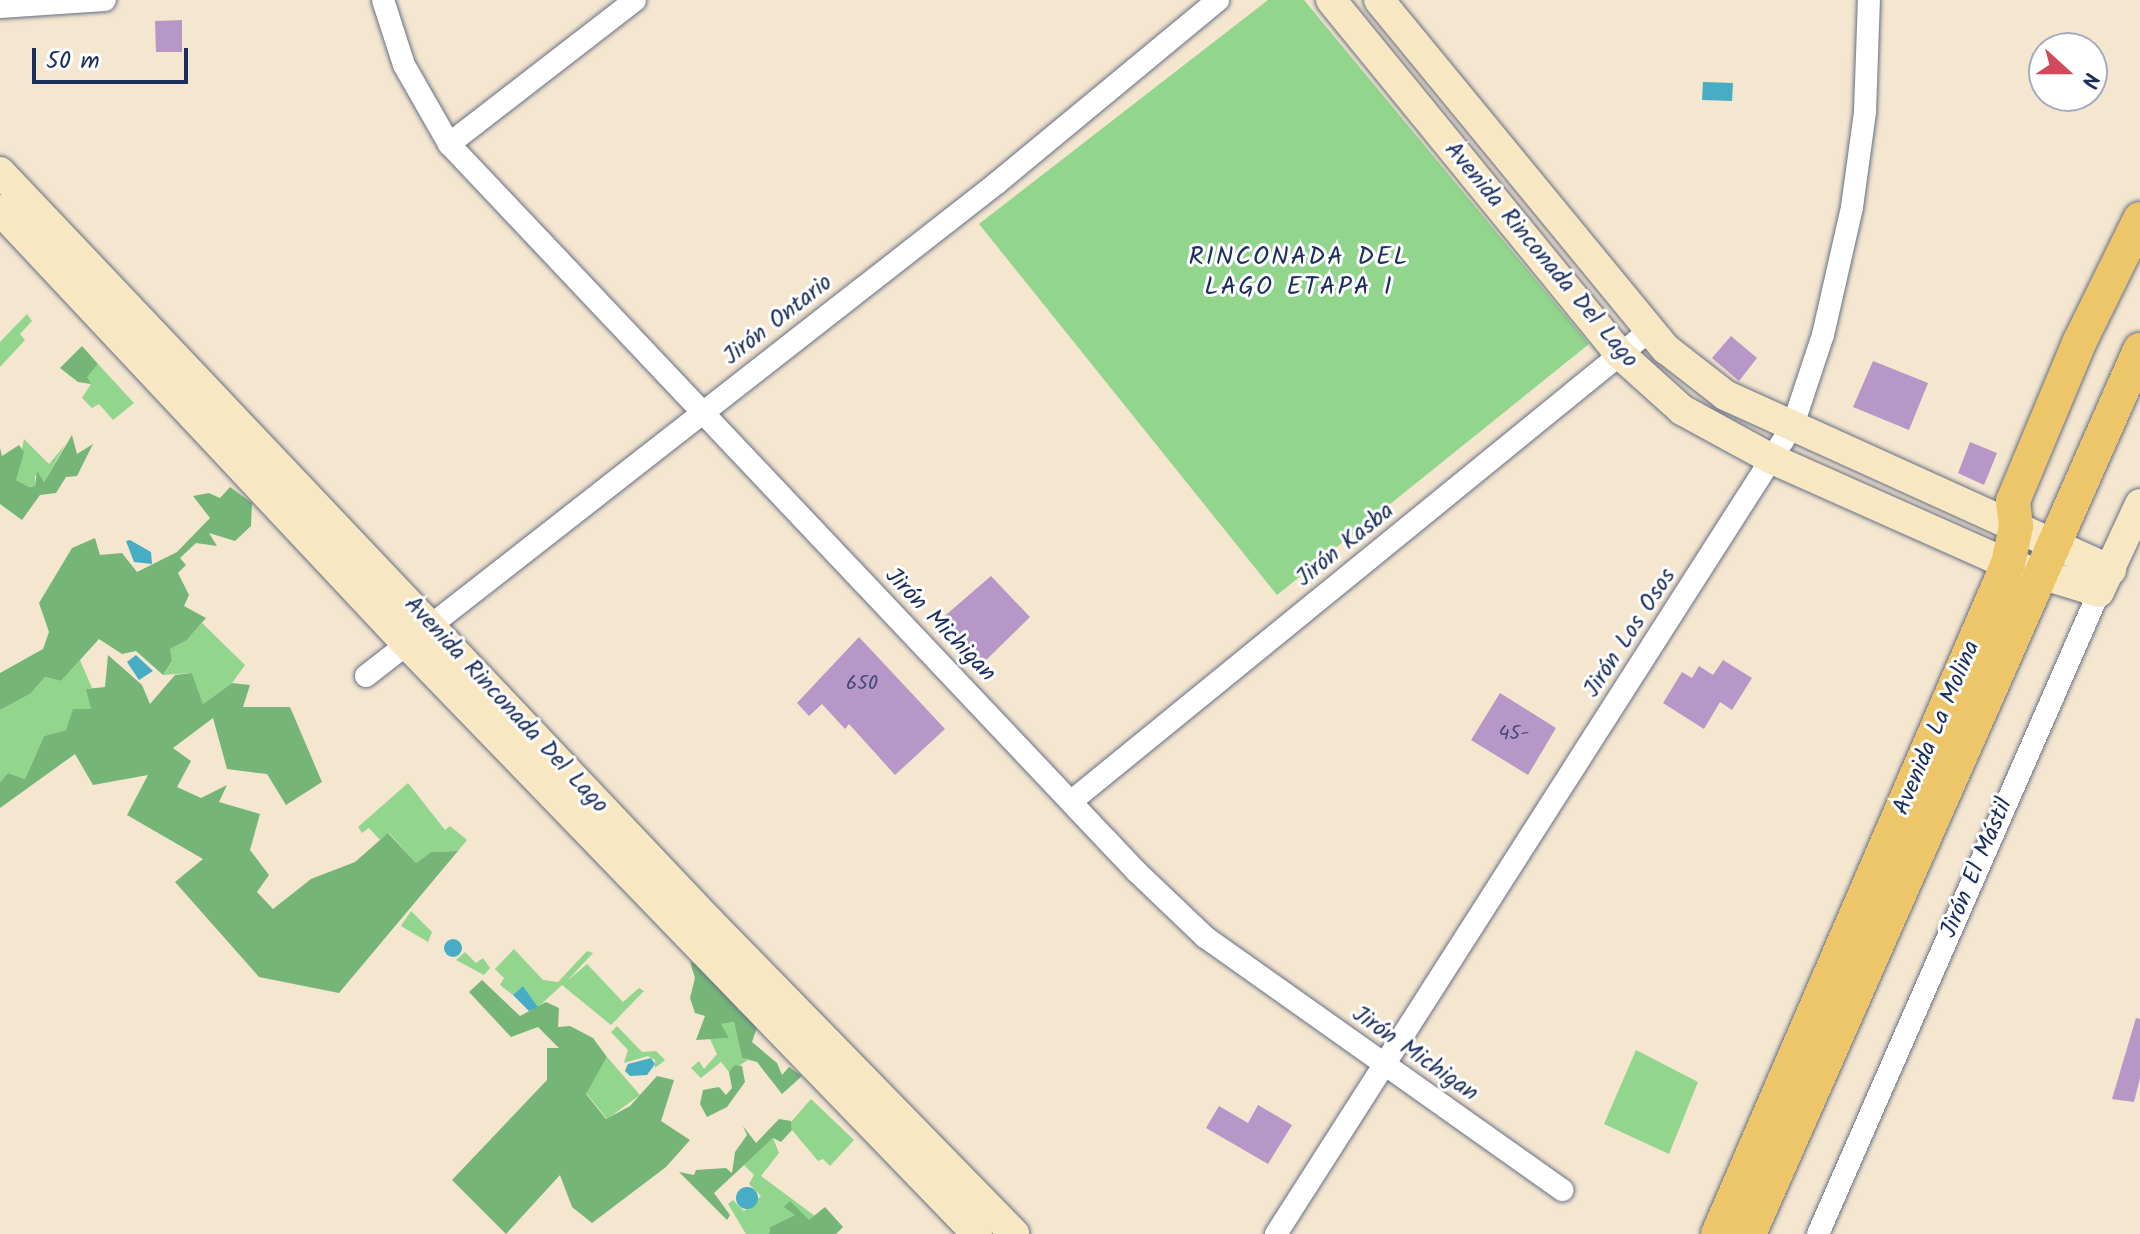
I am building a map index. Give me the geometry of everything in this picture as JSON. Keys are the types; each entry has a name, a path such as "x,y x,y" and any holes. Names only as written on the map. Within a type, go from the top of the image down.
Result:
{"main road":[{"name":"Avenida La Molina","path":"1749,1234 2023,570 2013,501 2080,341 2140,219"},
{"name":"Avenida La Molina","path":"1718,1234 2023,570 2054,543 2140,350"},
{"path":"1730,1234 1785,1153"}],"street":[{"path":"0,7 105,0"},
{"name":"Jirón Michigan","path":"383,0 404,65 449,144 701,413 1073,800 1137,872 1205,937 1562,1190"},
{"path":"449,144 635,0"},
{"name":"Jirón Ontario","path":"366,676 429,623 997,183 1218,0"},
{"name":"Avenida Rinconada Del Lago","path":"1331,0 1621,355 1682,410 1772,459 2023,570 2105,581"},
{"name":"Avenida Rinconada Del Lago","path":"1379,0 1666,349 1725,395 2054,543 2105,581"},
{"name":"Jirón Los Osos","path":"1276,1234 1793,425 1823,335 1852,207 1865,112 1869,0"},
{"name":"Avenida Rinconada Del Lago","path":"0,172 1014,1234"},
{"name":"Avenida Rinconada Del Lago","path":"0,210 405,642 977,1234"},
{"name":"Jirón Kasba","path":"1073,800 1650,330"},
{"name":"Jirón El Mástil","path":"1818,1234 2140,504"}],"green space":[{"path":"1268,0 1304,0 1589,344 1277,595 979,224"},
{"path":"27,314 32,321 20,334 25,340 0,367 0,342"},
{"path":"82,346 98,364 87,377 91,384 78,382 60,368"},
{"path":"98,364 134,403 113,420 99,404 92,408 82,398 91,384 86,377"},
{"path":"72,435 77,454 93,444 77,476 66,477 56,493 40,495 22,520 0,504 0,448 2,456 19,445 24,452 16,480 29,487 35,486 37,471 44,482"},
{"path":"24,439 49,464 65,445 44,482 35,475 35,486 28,487 16,480"},
{"path":"230,487 252,503 251,526 235,541 209,533 217,546 196,543 180,558 186,565 178,573 189,595 184,606 206,618 187,640 170,649 172,661 163,675 136,651 122,654 99,639 61,681 45,677 30,694 0,710 0,673 43,649 49,632 39,603 72,548 95,538 100,555 122,553 137,572 177,552 210,518 193,496 209,493 220,498"},
{"path":"202,623 245,665 232,683 203,704 192,673 163,675 172,662 170,649 187,640"},
{"path":"108,655 142,685 150,704 175,675 192,673 203,704 232,683 250,685 243,707 290,707 322,782 286,805 267,774 227,769 213,718 173,748 191,761 177,787 201,798 227,785 219,802 260,814 250,850 269,875 257,892 273,909 311,879 355,862 388,833 416,863 431,852 458,851 339,993 259,977 175,882 203,859 127,815 148,775 93,785 75,754 0,808 0,782 8,773 25,779 44,736 66,730 73,709 91,709 86,689 105,687"},
{"path":"80,660 92,688 87,689 91,709 66,730 44,736 25,779 8,773 0,782 0,710 30,694 45,677 61,681"},
{"path":"408,783 445,830 450,826 467,840 458,851 431,852 416,863 389,833 380,840 369,828 362,833 358,827"},
{"path":"411,911 432,932 428,942 401,926"},
{"path":"514,949 543,980 558,982 587,951 593,953 567,981 587,964 623,1002 639,988 644,991 611,1025 562,985 538,1007 523,986 513,995 500,985 504,978 495,969"},
{"path":"465,952 476,963 483,958 490,968 484,975 456,960"},
{"path":"690,962 703,967 732,994 738,1010 759,1022 752,1042 777,1063 782,1075 789,1067 802,1076 782,1094 757,1062 742,1058 734,1022 721,1024 729,1038 696,1040 705,1016 695,1013 690,998 695,978"},
{"path":"482,980 520,1016 546,1002 559,1008 558,1027 570,1026 593,1038 607,1057 586,1094 606,1119 630,1106 657,1076 674,1080 661,1121 690,1140 666,1167 592,1223 572,1207 560,1175 506,1234 452,1180 547,1080 547,1048 559,1048 538,1027 511,1037 469,992"},
{"path":"734,1022 742,1058 748,1060 729,1072 721,1062 701,1078 691,1068 699,1061 704,1069 717,1054 710,1039 728,1038 720,1024"},
{"path":"617,1026 642,1052 656,1051 665,1060 655,1068 655,1060 648,1056 624,1063 628,1050 611,1032"},
{"path":"1636,1050 1698,1082 1669,1154 1604,1124"},
{"path":"607,1057 640,1095 607,1119 586,1093"},
{"path":"735,1065 742,1066 745,1082 727,1107 707,1117 700,1104 703,1090 719,1087 726,1095 732,1088 729,1072"},
{"path":"811,1099 854,1140 830,1166 823,1159 818,1161 792,1130 791,1122"},
{"path":"779,1119 791,1121 792,1130 781,1142 773,1138 714,1193 730,1215 727,1220 679,1172 694,1175 696,1170 726,1168 732,1173 735,1152 747,1135 743,1126 756,1143"},
{"path":"773,1138 779,1153 761,1176 815,1216 809,1221 795,1215 770,1227 769,1234 746,1234 728,1204 733,1200 744,1211 761,1196 749,1184 754,1175 744,1165"},
{"path":"790,1201 809,1220 825,1207 843,1227 836,1234 769,1234 770,1227 795,1215 784,1207"}],"water":[{"path":"1703,82 1733,83 1732,101 1702,100"},
{"path":"130,540 151,552 152,564 134,562 126,541"},
{"path":"136,655 153,671 139,680 127,662"},
{"path":"453,939 462,948 453,957 444,948"},
{"path":"523,986 538,1007 529,1011 513,995"},
{"path":"651,1058 655,1064 647,1075 630,1076 625,1071 628,1064"},
{"path":"747,1187 755,1190 758,1198 755,1206 747,1209 739,1206 736,1198 739,1190"}],"building":[{"path":"182,20 182,52 156,52 155,21"},
{"path":"1731,336 1757,358 1739,381 1712,358"},
{"path":"1873,361 1928,383 1909,430 1853,407"},
{"path":"1970,442 1997,453 1984,485 1958,473"},
{"path":"991,576 1030,617 982,664 940,620"},
{"path":"859,637 945,729 895,775 849,724 845,729 822,704 809,716 797,703"},
{"path":"1723,660 1752,678 1732,710 1720,702 1704,729 1663,703 1682,672 1692,678 1699,666 1713,675"},
{"path":"1500,693 1556,728 1528,775 1471,740"},
{"path":"2136,1018 2140,1019 2140,1078 2134,1102 2112,1099"},
{"path":"1258,1105 1292,1125 1268,1164 1206,1128 1219,1106 1248,1123"}],"district":[{"name":"RINCONADA DEL LAGO ETAPA I","path":"1299,273"}]}
